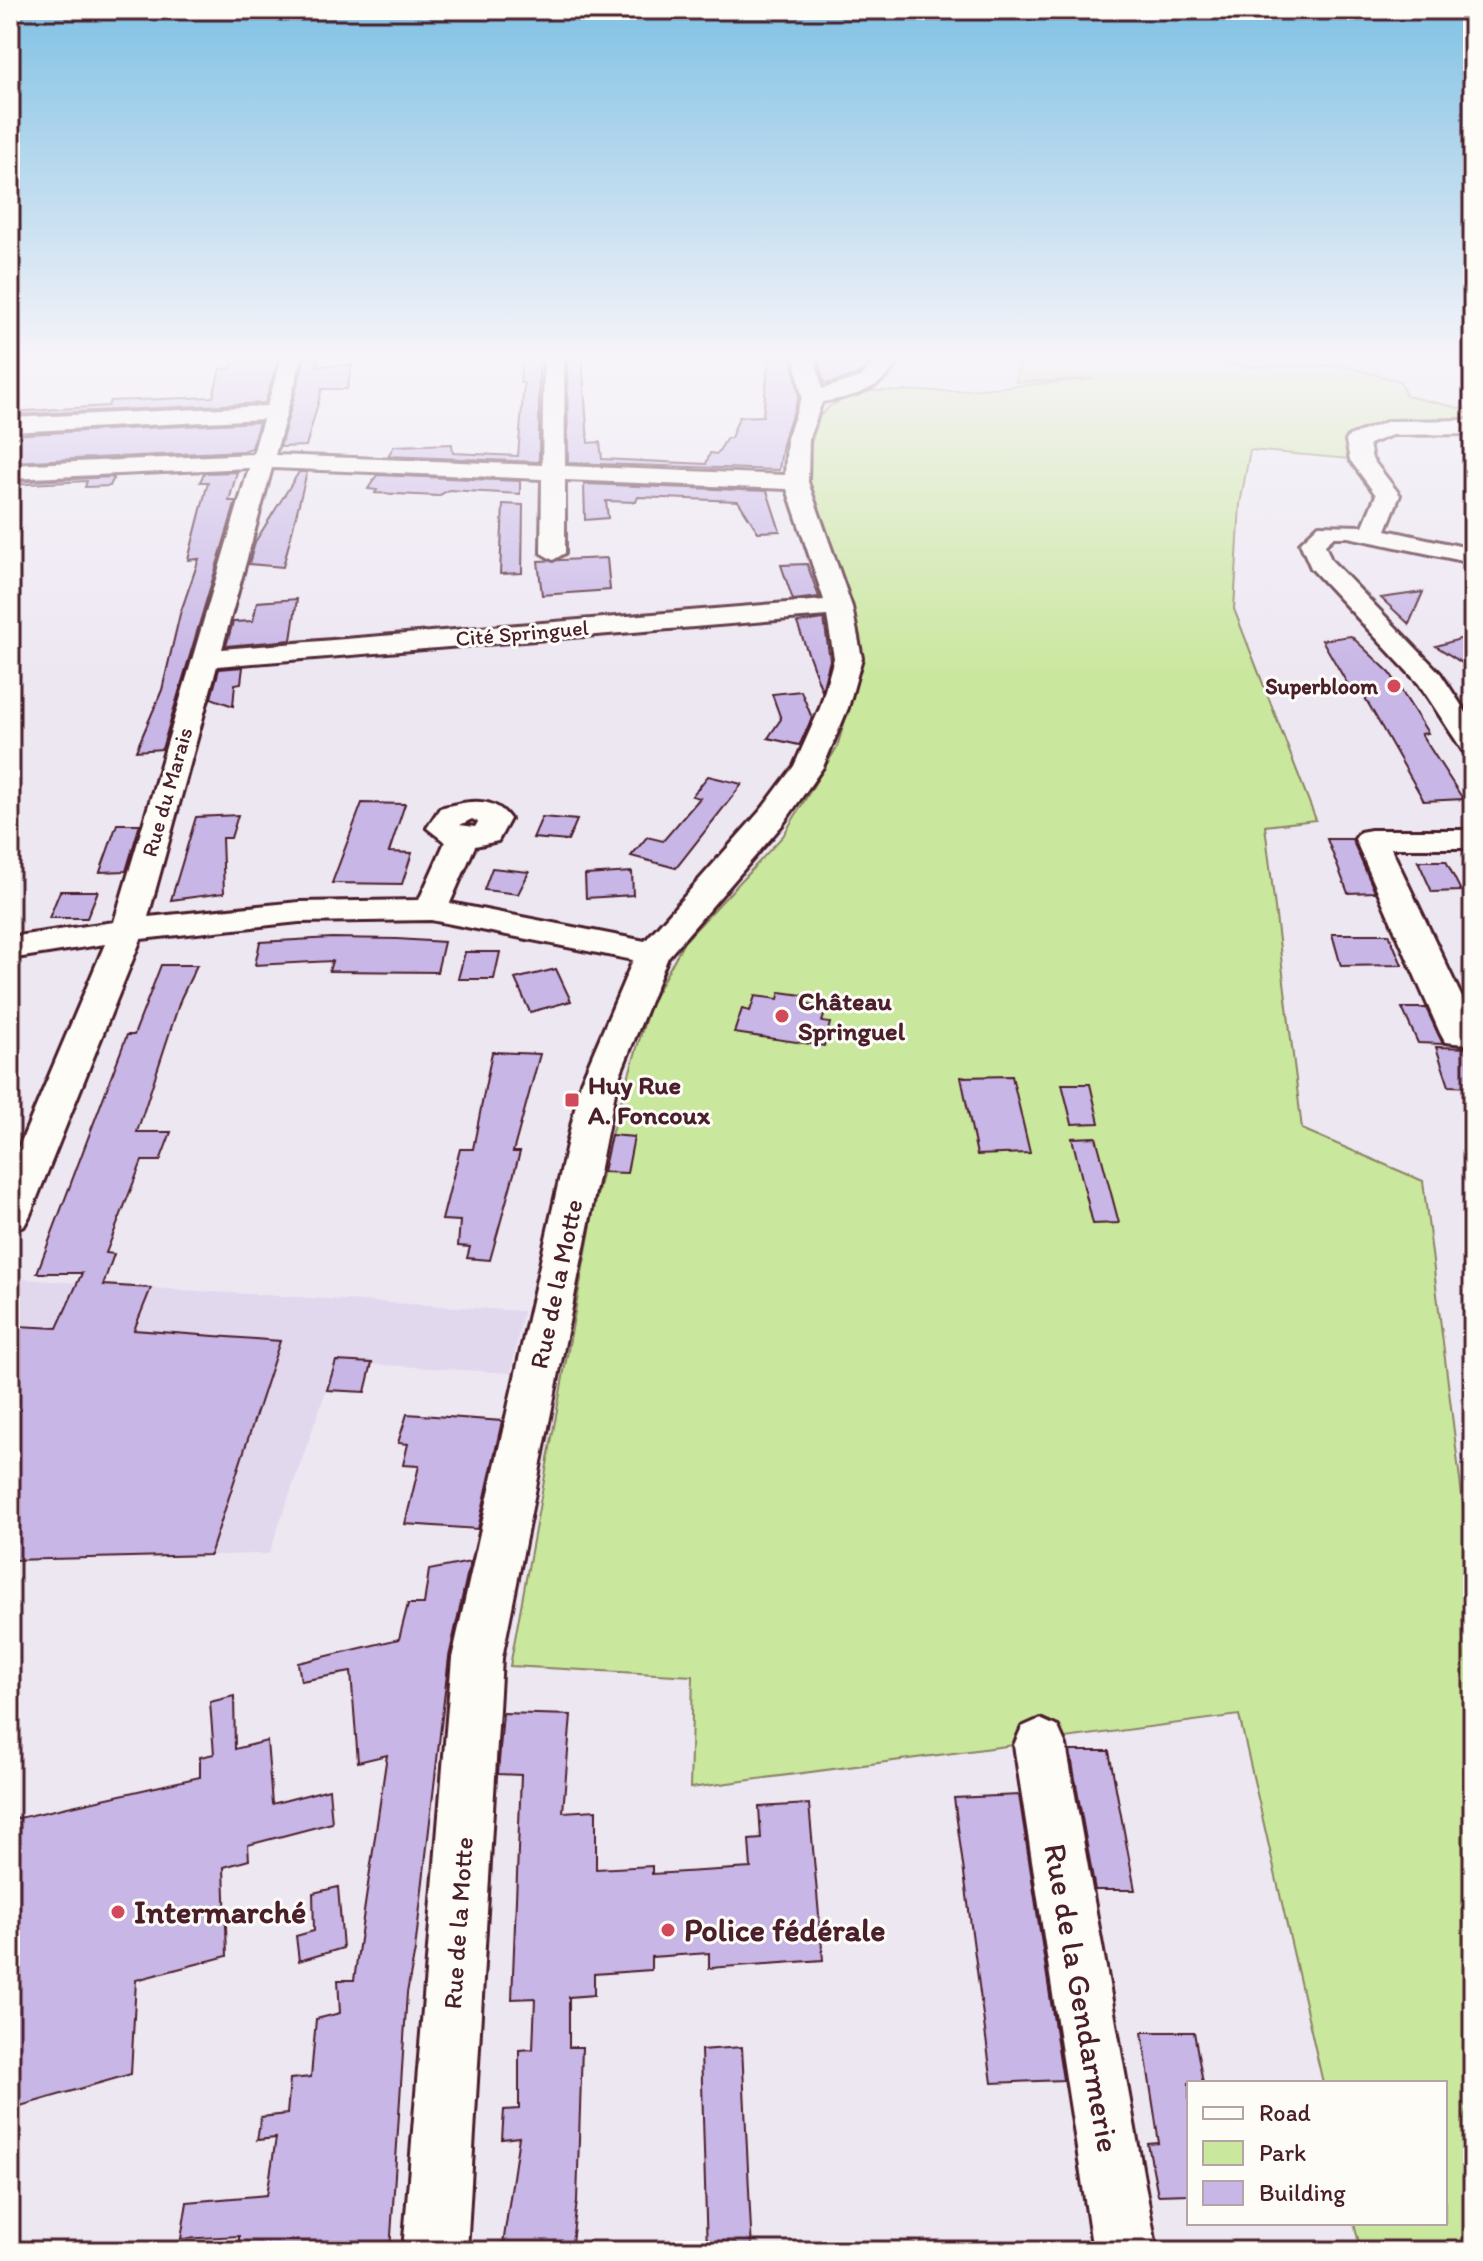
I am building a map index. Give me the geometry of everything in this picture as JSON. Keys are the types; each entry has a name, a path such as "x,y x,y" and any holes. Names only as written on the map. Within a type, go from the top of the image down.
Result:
{"street":[{"path":"10,472 225,463"},
{"name":"Rue du Marais","path":"10,1215 128,930 259,463"},
{"path":"296,463 796,482"},
{"path":"553,463 553,553"},
{"name":"Rue de la Motte","path":"435,2251 477,1658 599,1082 653,953 772,817 808,767 834,708 848,658 839,607 796,482 797,463"},
{"path":"1363,463 1388,495 1372,534"},
{"path":"1473,556 1372,534 1328,530 1312,543 1320,563 1430,679 1473,745"},
{"name":"Cité Springuel","path":"205,659 839,607"},
{"path":"431,910 462,839"},
{"path":"1473,839 1371,839 1458,1033 1473,1033"},
{"path":"10,948 128,930 299,912 431,910 653,953"},
{"name":"Rue de la Gendarmerie","path":"1040,1745 1125,2251"}],"shaded area":[{"path":"10,1278 523,1311 511,1373 336,1362 269,1554 10,1560"}],"green space":[{"path":"807,463 1248,463 1240,504 1234,609 1316,820 1265,826 1302,1129 1423,1181 1473,1585 1473,2251 1361,2251 1354,2225 1447,2225 1447,2081 1323,2081 1239,1715 690,1788 693,1676 510,1666 593,1214 611,1135 650,1004 684,942 783,836 837,747 854,690 861,660 860,635 808,475"}],"building":[{"path":"568,463 706,464 780,463 779,470"},
{"path":"237,472 229,501 236,501 162,749 136,751 162,690 180,614 199,559 188,560 208,482 200,482 204,473"},
{"path":"299,472 307,472 283,567 249,564 255,542"},
{"path":"377,475 520,481 520,494 449,490 438,496 375,493 377,490 368,489"},
{"path":"114,477 110,486 85,487 87,481 10,485 10,482"},
{"path":"584,484 767,491 780,531 758,532 738,501 638,497 636,502 606,501 608,518 585,520"},
{"path":"503,504 523,505 522,573 500,574"},
{"path":"607,558 610,590 542,595 538,561"},
{"path":"807,564 819,597 793,600 781,565"},
{"path":"1423,592 1409,624 1381,598"},
{"path":"297,599 291,640 226,646 233,622 253,621 257,602"},
{"path":"824,619 830,660 822,691 797,623"},
{"path":"1473,635 1473,670 1436,646"},
{"path":"1351,636 1390,673 1428,733 1421,734 1463,799 1424,801 1360,689 1351,690 1322,640"},
{"path":"243,667 241,683 235,684 233,706 211,698 219,669"},
{"path":"801,691 812,718 799,745 768,738 781,719 772,694"},
{"path":"708,776 742,784 676,868 631,856 647,837 663,841 700,798 692,796"},
{"path":"362,803 405,804 389,852 412,853 402,884 332,883"},
{"path":"238,815 231,838 222,838 224,893 171,900 196,817"},
{"path":"542,817 577,820 568,841 533,838"},
{"path":"117,824 140,824 126,871 100,872"},
{"path":"1327,839 1352,839 1375,892 1348,893"},
{"path":"1418,861 1446,861 1461,891 1432,892"},
{"path":"492,868 529,872 518,894 484,890"},
{"path":"632,872 633,895 586,898 585,875"},
{"path":"60,891 98,891 87,918 49,918"},
{"path":"1332,934 1389,934 1402,965 1341,966"},
{"path":"332,938 444,942 437,972 329,971 332,961 255,965 260,942"},
{"path":"465,952 500,952 494,979 458,979"},
{"path":"161,965 197,965 181,998 137,1132 171,1132 160,1161 142,1161 106,1253 114,1254 103,1285 151,1288 134,1330 280,1341 210,1555 10,1560 10,1350 18,1326 57,1328 82,1273 37,1273 127,1035 134,1035"},
{"path":"556,969 571,1001 530,1012 515,979"},
{"name":"Château Springuel","path":"780,992 803,995 801,1003 827,1006 822,1022 830,1023 824,1046 734,1033 742,1009 750,1011 755,996 778,999"},
{"path":"1402,1008 1426,1008 1443,1044 1418,1043"},
{"path":"1436,1047 1473,1048 1473,1087 1449,1086"},
{"path":"492,1052 540,1054 513,1152 520,1152 490,1260 467,1258 470,1247 458,1246 460,1221 442,1220 460,1149 473,1149"},
{"path":"1012,1076 1030,1153 977,1155 961,1077"},
{"path":"1062,1084 1090,1084 1099,1123 1072,1124"},
{"path":"611,1135 634,1137 627,1173 603,1172"},
{"path":"1096,1137 1119,1223 1093,1224 1072,1138"},
{"path":"336,1361 372,1363 365,1392 327,1390"},
{"path":"407,1414 502,1421 478,1529 405,1524 419,1466 403,1465 408,1444 398,1443"},
{"path":"470,1562 449,1657 415,1950 407,1993 390,2251 239,2251 239,2236 181,2239 187,2202 267,2195 276,2138 257,2140 261,2117 287,2114 290,2079 311,2077 316,2019 340,2013 338,1980 354,1980 387,1755 358,1762 351,1672 301,1681 298,1663 399,1639 408,1604 424,1604 429,1570"},
{"name":"Intermarché","path":"234,1696 235,1749 267,1741 272,1804 329,1789 332,1823 248,1845 249,1860 224,1867 227,1956 136,1980 131,2074 10,2109 10,1820 200,1777 200,1757 214,1754 210,1702"},
{"name":"Police fédérale","path":"503,1713 571,1715 563,1812 596,1810 596,1869 652,1866 652,1874 751,1868 749,1840 761,1839 759,1807 809,1804 823,1960 709,1968 709,1953 651,1957 651,1970 594,1974 594,1995 569,1997 569,2047 582,2047 577,2201 571,2251 502,2251 519,2137 502,2139 504,2110 519,2109 519,2050 533,2049 535,1998 512,1999 521,1775 498,1774"},
{"path":"1070,1751 1109,1751 1135,1890 1095,1890"},
{"path":"1019,1795 1063,2080 992,2083 954,1798"},
{"path":"338,1887 343,1948 299,1961 296,1936 314,1931 313,1893"},
{"path":"1142,2032 1194,2032 1203,2081 1187,2081 1187,2194 1158,2195 1148,2144 1159,2143"},
{"path":"742,2047 752,2251 707,2251 701,2050"}],"place":[{"name":"Superbloom","path":"1394,686"},
{"name":"Château Springuel","path":"782,1016"},
{"name":"Huy Rue A. Foncoux","path":"572,1100"},
{"name":"Intermarché","path":"118,1912"},
{"name":"Police fédérale","path":"668,1930"}]}
